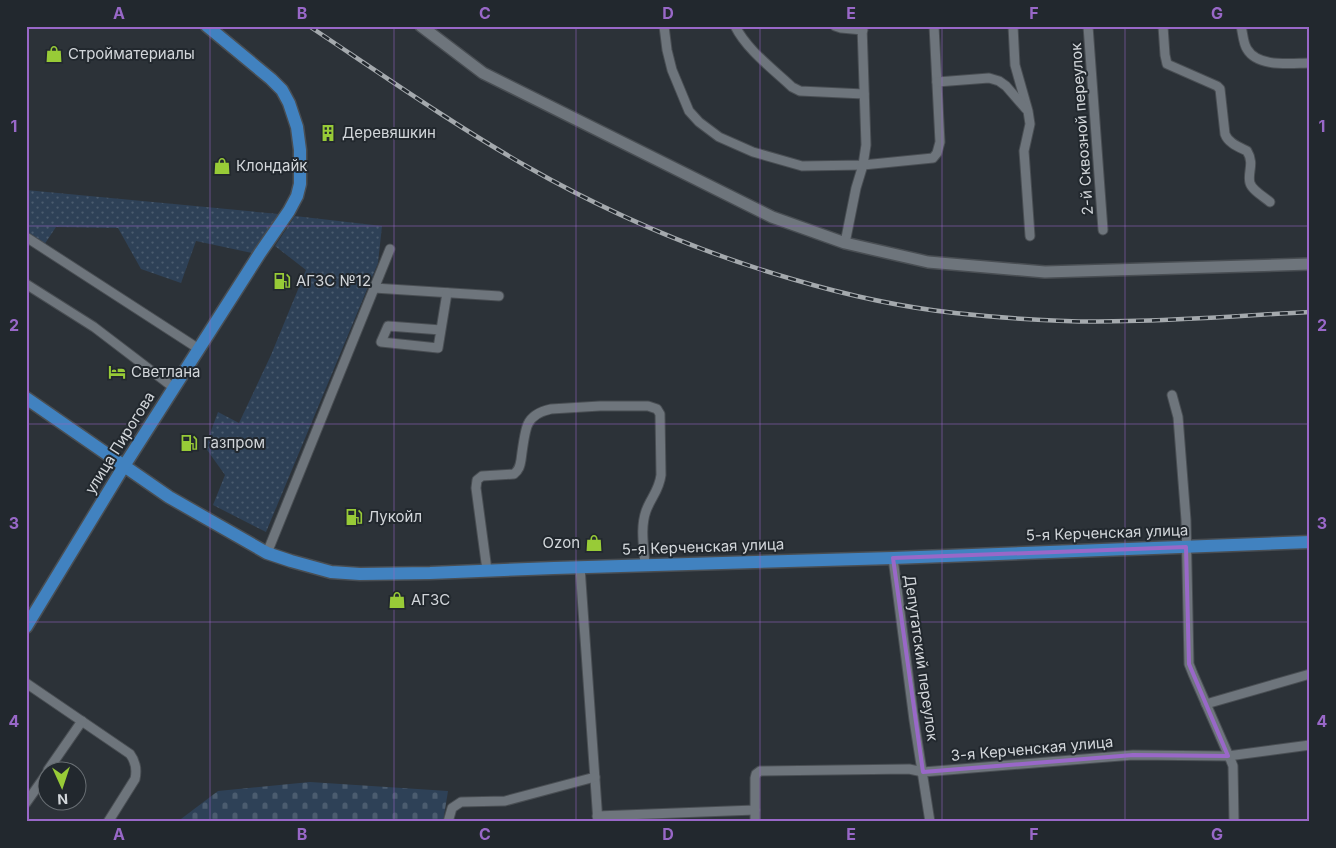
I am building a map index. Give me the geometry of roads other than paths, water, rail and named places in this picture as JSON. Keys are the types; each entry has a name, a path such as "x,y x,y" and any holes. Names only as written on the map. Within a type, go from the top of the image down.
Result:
{"main road":[{"name":"улица Пирогова","path":"26,627 124,466 297,196 301,170 298,127 290,103 282,90 271,79 207,26"},
{"name":"5-я Керченская улица","path":"26,398 169,497 267,552 323,570 360,574 430,574 487,570 893,558 1310,542"}],"street":[{"path":"421,26 483,73 772,217 845,243 928,262 1045,272 1310,264"},
{"path":"664,26 672,70 689,111 699,122 719,137 753,152 802,166 863,166 933,158 937,154 940,142 934,26"},
{"path":"735,26 747,44 792,87 800,91 864,94"},
{"path":"835,26 841,28 862,28 866,145 845,243"},
{"path":"1013,26 1015,65 1030,124 1024,151 1030,236"},
{"name":"2-й Сквозной переулок","path":"1088,26 1103,230"},
{"path":"1162,26 1167,64 1220,89 1224,134 1230,142 1247,151 1251,160 1250,182 1270,202"},
{"path":"1241,26 1245,47 1256,58 1270,63 1310,63"},
{"path":"937,82 994,79 1006,86 1028,111"},
{"path":"26,237 199,348"},
{"path":"267,552 390,249"},
{"path":"26,284 94,327 174,388"},
{"path":"374,288 499,296"},
{"path":"441,330 388,326 381,342 438,348 441,330 447,293"},
{"path":"1172,395 1178,417 1186,520 1189,664 1233,766 1234,822"},
{"path":"487,570 476,488 477,480 482,476 514,474 516,472 520,464 528,424 536,415 544,410 600,406 648,406 656,409 660,414 661,475 658,488 647,508 642,526 645,565"},
{"name":"Депутатский переулок","path":"893,558 914,720 930,822"},
{"path":"580,567 598,819 755,810 755,822"},
{"path":"1206,704 1310,674"},
{"path":"26,682 130,754 133,758 137,772 135,779 108,822"},
{"path":"55,760 82,721"},
{"name":"3-я Керченская улица","path":"755,810 755,778 756,774 760,771 910,769 923,772 1133,755 1228,756 1310,745"},
{"path":"448,822 452,808 461,802 505,801 595,777"},
{"path":"26,803 38,786"}],"railway":[{"path":"309,26 471,133 558,184 623,216 689,244 723,257 812,285 873,300 914,307 976,315 1041,320 1196,319 1310,312"}],"place":[{"name":"Стройматериалы","path":"54,54"},
{"name":"Деревяшкин","path":"328,133"},
{"name":"Клондайк","path":"222,166"},
{"name":"АГЗС №12","path":"282,281"},
{"name":"Светлана","path":"117,372"},
{"name":"Газпром","path":"189,443"},
{"name":"Лукойл","path":"354,517"},
{"name":"Ozon","path":"594,543"},
{"name":"АГЗС","path":"397,600"}]}
